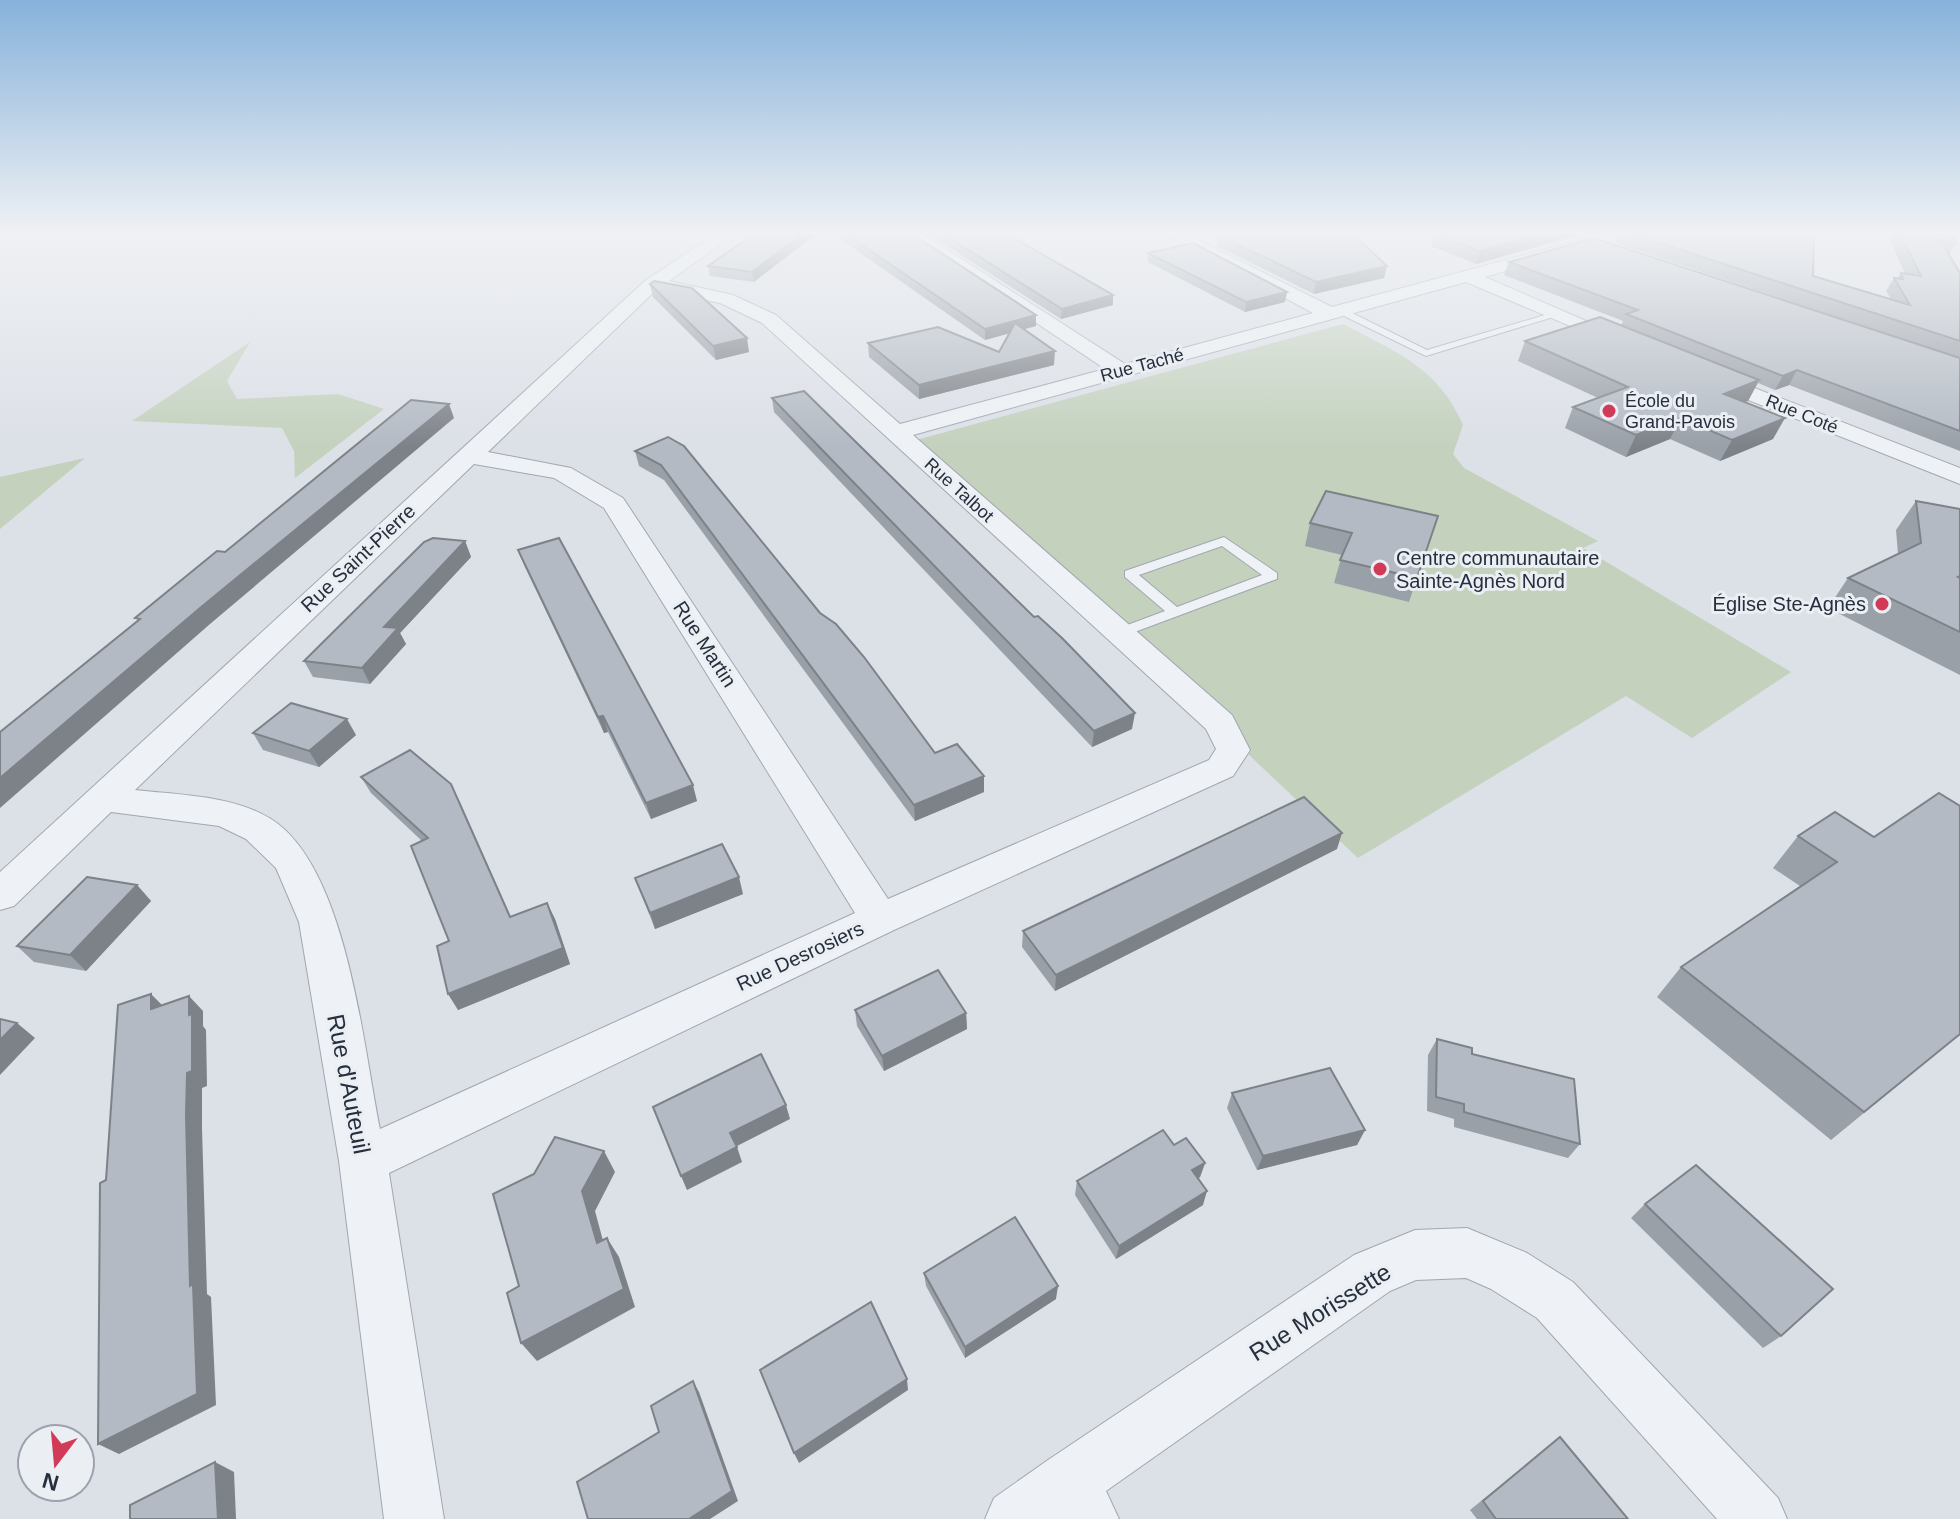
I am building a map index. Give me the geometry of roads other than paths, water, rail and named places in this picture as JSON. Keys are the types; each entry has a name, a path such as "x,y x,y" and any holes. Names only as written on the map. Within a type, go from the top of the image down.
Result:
{"street":[{"name":"Rue Saint-Pierre","path":"0,895 630,305"},
{"name":"Rue Talbot","path":"747,305 769,319 1220,723 1233,750"},
{"path":"1021,305 1122,371"},
{"path":"1321,305 1336,312"},
{"name":"Rue Taché","path":"895,433 1362,305"},
{"path":"1536,305 1644,350"},
{"name":"Rue Coté","path":"1687,368 1960,477"},
{"name":"Rue Martin","path":"467,456 558,470 591,483 614,503 880,919"},
{"name":"Rue Desrosiers","path":"363,1161 880,919 1221,768 1233,750"},
{"name":"Rue d'Auteuil","path":"101,798 225,814 259,829 291,860 319,922 363,1161 414,1519"},
{"name":"Rue Morissette","path":"1015,1519 1079,1499 1372,1273 1415,1255 1467,1253 1509,1271 1555,1300 1757,1519"}],"lane":[{"path":"1336,312 1426,353 1558,314"},
{"path":"1119,633 1272,576 1224,541 1130,574 1175,612"}],"place":[{"name":"École du Grand-Pavois","path":"1609,411"},
{"name":"Centre communautaire Sainte-Agnès Nord","path":"1380,569"},
{"name":"Église Ste-Agnès","path":"1882,604"}]}
